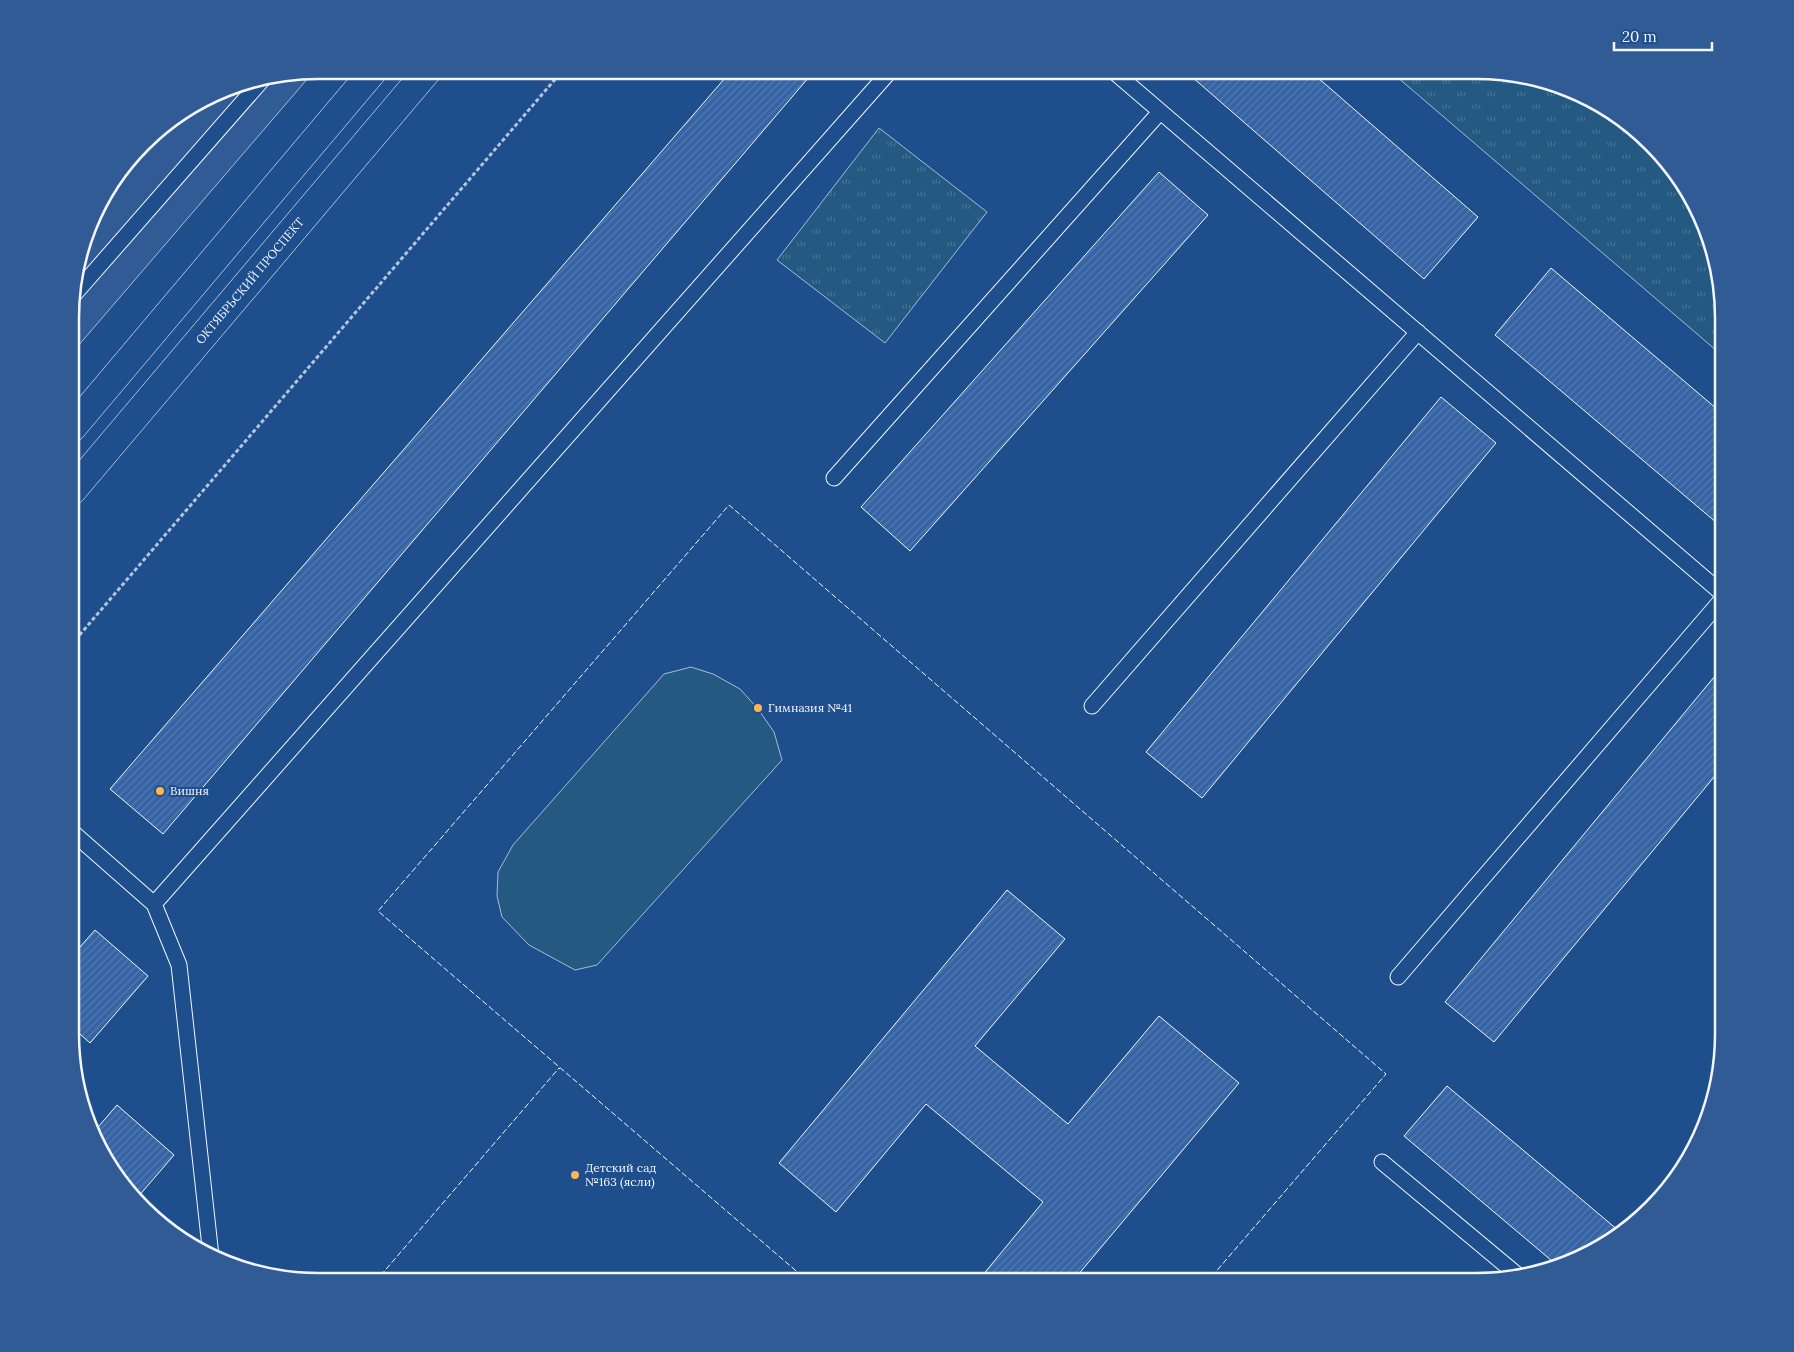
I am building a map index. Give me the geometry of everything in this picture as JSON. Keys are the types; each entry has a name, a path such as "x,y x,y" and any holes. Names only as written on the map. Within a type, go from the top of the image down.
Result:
{"main road":[{"path":"79,420 366,79"},
{"name":"ОКТЯБРЬСКИЙ ПРОСПЕКТ","path":"79,484 420,79"}],"lane":[{"path":"154,904 883,79"},
{"path":"1122,79 1715,588"},
{"path":"81,287 256,87"},
{"path":"834,478 1160,112"},
{"path":"1092,706 1418,332"},
{"path":"1398,977 1715,607"},
{"path":"79,838 154,904 179,965 210,1248"},
{"path":"1382,1162 1512,1270"}],"path":[{"path":"79,636 555,79"}],"green space":[{"path":"1400,79 1492,79 1523,83 1553,91 1582,103 1609,119 1634,138 1656,160 1675,185 1691,212 1703,241 1711,271 1715,302 1715,349"},
{"path":"879,128 987,212 885,343 777,260"},
{"path":"691,667 713,674 740,689 758,709 774,732 782,760 597,965 575,970 529,945 502,917 497,896 498,872 513,845 664,674"}],"shaded area":[{"path":"307,79 79,345 79,302 83,271 91,241 111,198 138,160 172,128 212,103 241,91 271,83"}],"building":[{"path":"724,79 807,79 163,834 110,789"},
{"path":"1194,79 1319,79 1478,217 1424,279"},
{"path":"1159,172 1208,215 910,551 861,507"},
{"path":"1551,268 1715,407 1715,521 1495,335"},
{"path":"1441,397 1496,443 1202,798 1146,752"},
{"path":"1715,676 1715,776 1494,1042 1445,1002"},
{"path":"1007,890 1065,939 975,1046 1068,1124 1159,1016 1239,1083 1080,1273 984,1273 1043,1202 926,1104 836,1212 779,1163"},
{"path":"95,930 148,976 90,1043 79,1033 79,948"},
{"path":"1447,1086 1616,1228 1582,1249 1552,1261 1404,1136"},
{"path":"117,1105 174,1155 140,1194 119,1167 98,1128"}],"fence":[{"path":"799,1273 378,911 729,505 1386,1074 1215,1273"},
{"path":"383,1273 560,1069"}],"place":[{"name":"Гимназия №41","path":"758,708"},
{"name":"Вишня","path":"160,791"},
{"name":"Детский сад №163 (ясли)","path":"575,1175"}]}
